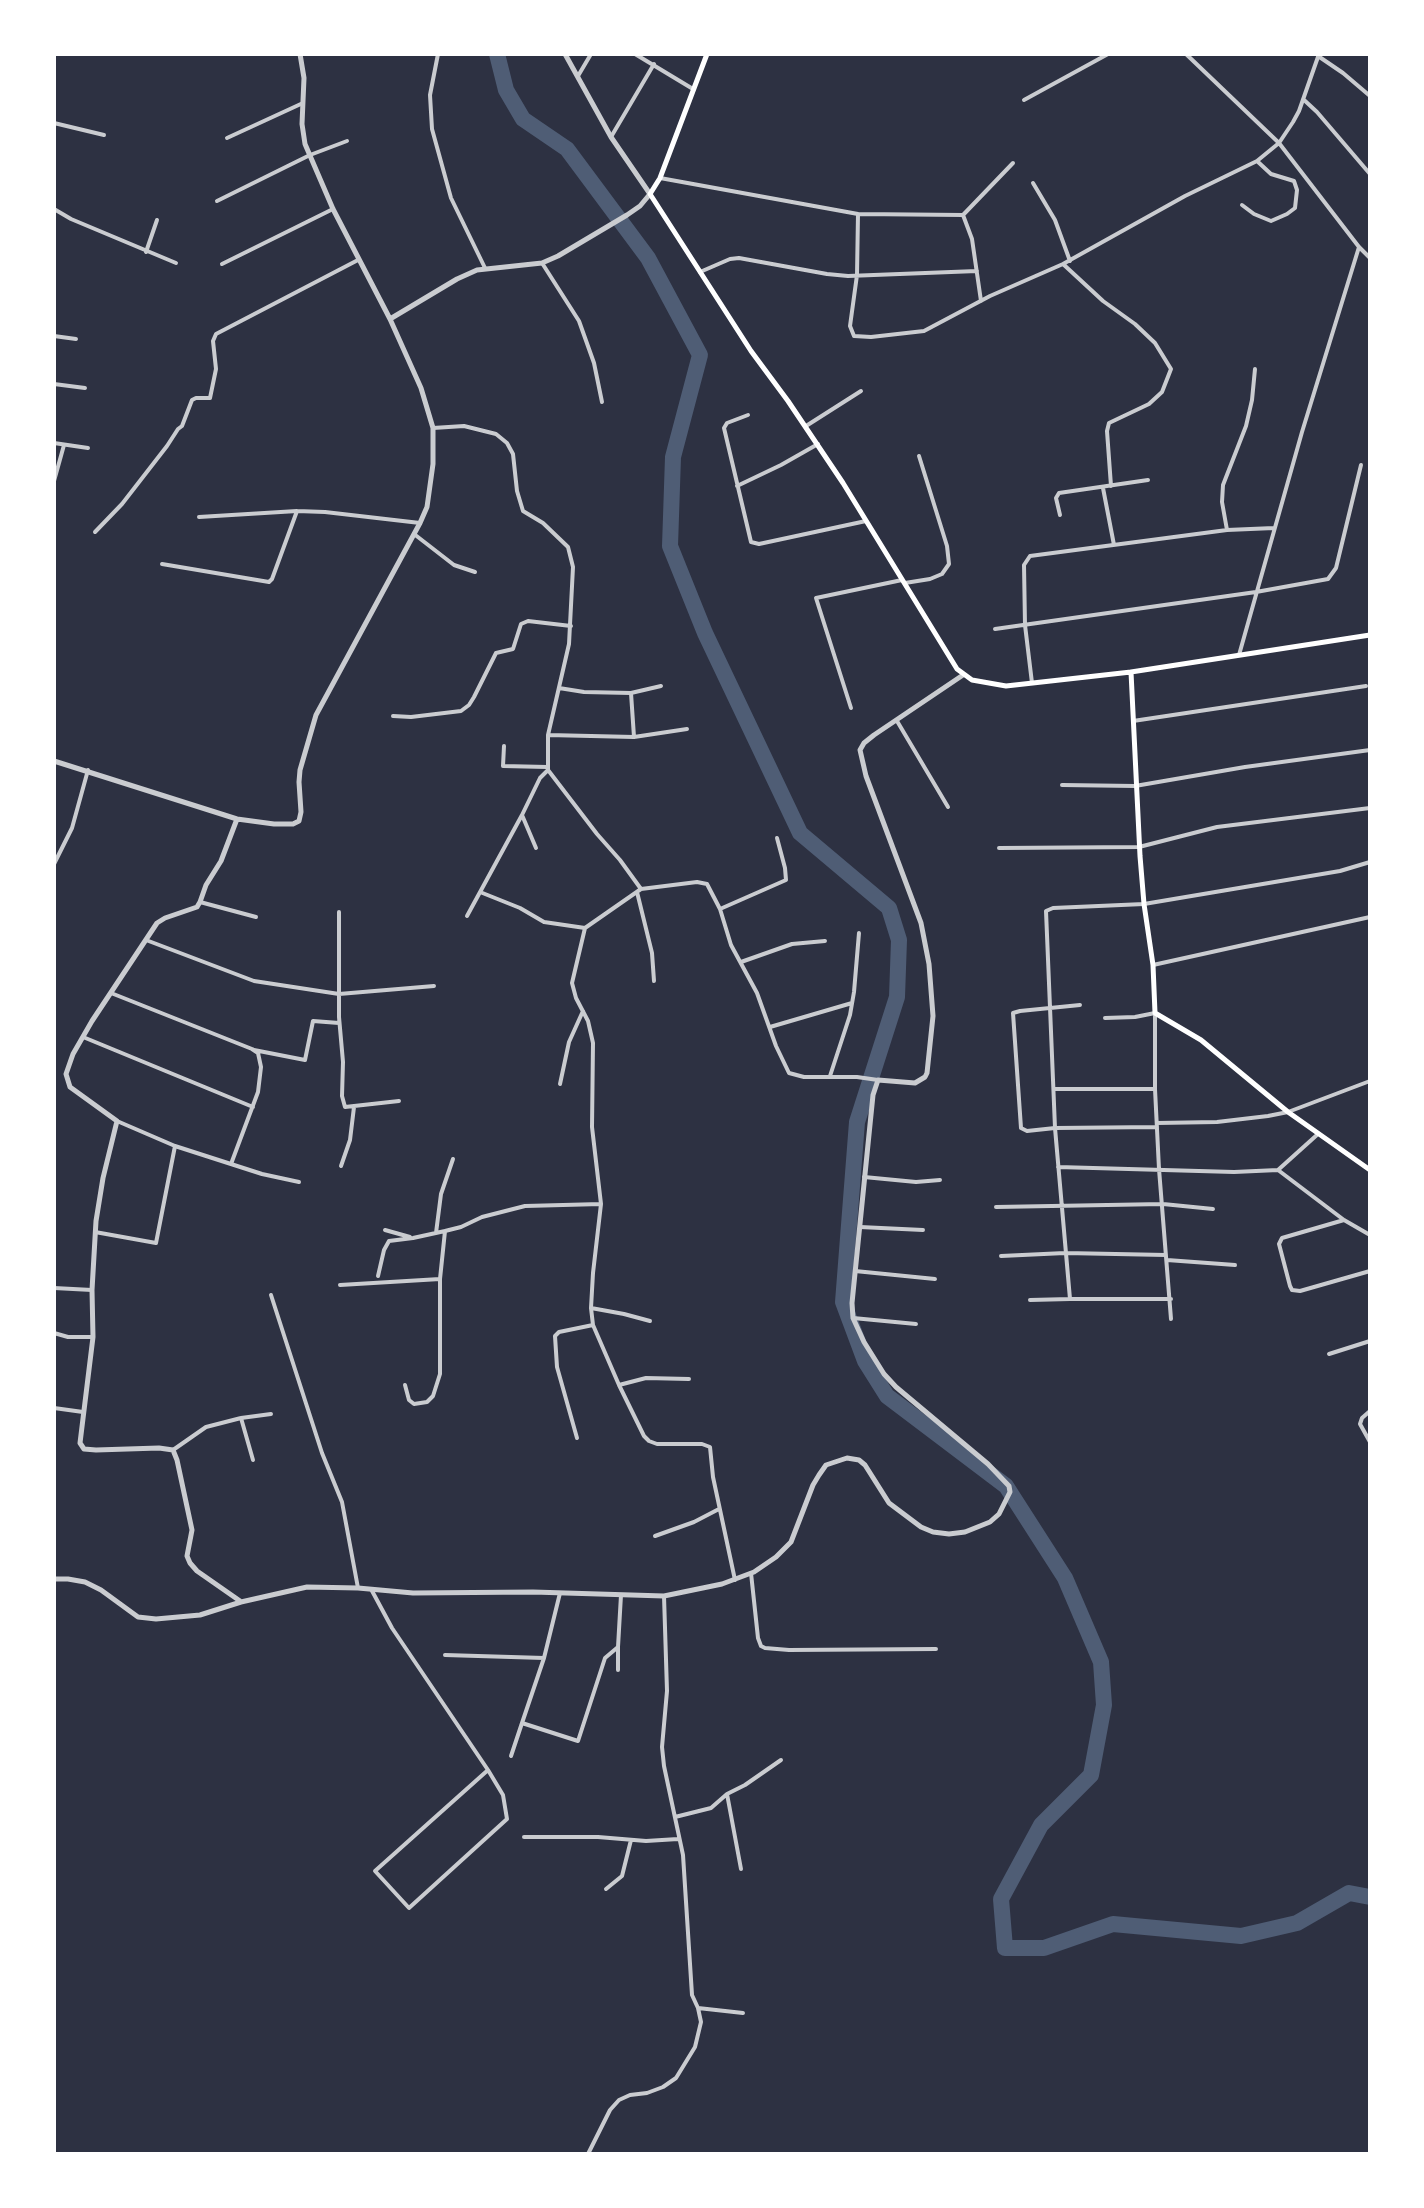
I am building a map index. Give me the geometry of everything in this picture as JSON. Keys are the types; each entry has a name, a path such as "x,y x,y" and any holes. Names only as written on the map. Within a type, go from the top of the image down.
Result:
{"main road":[{"path":"707,54 660,178 650,194 751,351 818,444 949,659 963,675 993,685 1032,683 1131,672 1370,635"},
{"path":"1131,672 1139,847 1153,965 1155,1013 1201,1040 1288,1112 1370,1170"}],"street":[{"path":"54,761 237,819 274,824 299,821 300,770 316,715 427,507 433,428 421,388 390,319 333,209 305,144 302,124 304,78 300,54"},
{"path":"438,54 430,95 432,129 451,198 485,268"},
{"path":"390,319 457,279 485,268 542,263 558,256 627,215 650,194 611,137 565,54"},
{"path":"577,78 591,54"},
{"path":"635,54 693,89"},
{"path":"1024,100 1108,54"},
{"path":"1186,54 1279,143 1370,258"},
{"path":"858,214 857,275 850,326 854,336 924,331 981,301 1070,261 1185,196 1257,161 1279,143 1293,122 1319,55 1370,96"},
{"path":"611,137 654,64"},
{"path":"1303,99 1370,174"},
{"path":"227,138 303,103"},
{"path":"54,123 104,135"},
{"path":"217,201 310,155 347,141"},
{"path":"1242,205 1271,221 1295,208 1297,190 1294,181 1271,174 1257,161"},
{"path":"660,178 858,214 963,215 1013,163"},
{"path":"1033,183 1055,220 1070,261"},
{"path":"54,209 176,263"},
{"path":"222,264 333,209"},
{"path":"963,215 972,239 981,301"},
{"path":"146,252 157,220"},
{"path":"1239,656 1274,528 1359,247"},
{"path":"699,273 739,258 827,274 977,271"},
{"path":"95,532 122,504 182,426 192,400 210,398 216,369 213,341 216,334 358,260"},
{"path":"542,263 579,321 594,363 602,402"},
{"path":"1063,264 1155,343 1171,369 1162,392 1149,404 1109,423 1111,486"},
{"path":"54,336 76,339"},
{"path":"1227,530 1222,502 1223,485 1246,426 1255,369"},
{"path":"54,384 85,388"},
{"path":"805,427 861,391"},
{"path":"748,415 727,423 724,428 751,542 754,544 866,521"},
{"path":"433,428 464,426 496,434 507,443 513,454 517,491 523,511 543,523 568,547 573,567 571,626 548,735 548,768 620,860 639,891 652,953 654,981"},
{"path":"54,443 88,448"},
{"path":"737,486 818,444"},
{"path":"54,481 64,445"},
{"path":"851,708 816,598 930,579 942,574 949,564 947,546 919,456"},
{"path":"995,629 1328,579 1333,574 1361,465"},
{"path":"1060,515 1056,498 1059,493 1148,480"},
{"path":"1103,488 1114,545"},
{"path":"199,517 297,511 420,523"},
{"path":"162,564 269,582 297,511"},
{"path":"1032,683 1025,625 1024,565 1030,556 1227,530 1274,528"},
{"path":"414,534 454,565 475,572"},
{"path":"393,716 461,711 474,697 496,653 513,649 521,624 528,621 571,626"},
{"path":"735,1580 719,1509 710,1447 702,1444 665,1445 649,1441 637,1426 593,1325 593,1273 601,1204 592,1127 593,1043 588,1021 572,983 585,928 639,891 704,882 720,909 731,945 757,993 789,1073 804,1077 857,1077 910,1083 923,1079 927,1073 933,1016 929,964 921,923 860,754 864,743 963,675"},
{"path":"559,688 631,693 661,686"},
{"path":"1133,721 1366,686"},
{"path":"631,693 634,737"},
{"path":"897,721 948,807"},
{"path":"548,735 634,737 687,729"},
{"path":"504,746 503,766 548,768"},
{"path":"1062,785 1135,786 1370,750"},
{"path":"467,916 548,768"},
{"path":"54,864 72,828 88,770"},
{"path":"999,848 1139,847 1217,827 1370,808"},
{"path":"522,815 536,848"},
{"path":"237,819 221,861 197,907 157,923 83,1037 68,1067 66,1080 82,1098 117,1121 175,1146 262,1174 299,1182"},
{"path":"720,909 786,880 777,838"},
{"path":"1070,1299 1055,1128 1046,911 1053,908 1144,904 1340,871 1370,862"},
{"path":"480,892 520,908 544,922 585,928"},
{"path":"200,902 256,917"},
{"path":"339,912 342,1102 345,1107 354,1107 399,1101"},
{"path":"1153,965 1370,917"},
{"path":"830,1076 852,1003 859,933"},
{"path":"146,940 254,981 339,994 434,986"},
{"path":"741,962 792,944 825,941"},
{"path":"111,993 252,1049 305,1060 313,1021 339,1023"},
{"path":"770,1027 852,1003"},
{"path":"1080,1005 1015,1011 1021,1128 1027,1131 1217,1122 1288,1112 1370,1081"},
{"path":"560,1084 569,1042 583,1011"},
{"path":"1105,1018 1155,1013 1159,1169 1171,1319"},
{"path":"83,1037 253,1107"},
{"path":"231,1164 258,1092 261,1067 258,1053 252,1049"},
{"path":"54,1579 85,1582 145,1619 200,1615 307,1587 413,1593 664,1596 735,1580 776,1557 791,1542 813,1485 826,1465 847,1458 859,1460 865,1465 889,1503 914,1523 933,1532 965,1532 990,1522 999,1514 1010,1492 1009,1486 988,1464 896,1387 864,1342 853,1318 864,1177 876,1080"},
{"path":"1053,1089 1155,1089"},
{"path":"341,1166 350,1140 354,1107"},
{"path":"117,1121 103,1178 95,1232 93,1337 80,1443 84,1449 173,1450 206,1427 271,1414"},
{"path":"1058,1167 1234,1172 1278,1170 1318,1134"},
{"path":"95,1232 156,1243 175,1146"},
{"path":"436,1233 441,1194 453,1159"},
{"path":"1278,1170 1344,1220 1370,1235"},
{"path":"864,1177 923,1182 940,1180"},
{"path":"378,1276 389,1241 461,1227 482,1217 525,1206 601,1204"},
{"path":"996,1207 1163,1204 1213,1209"},
{"path":"1344,1220 1282,1238 1279,1244 1292,1290 1300,1291 1370,1271"},
{"path":"860,1227 923,1230"},
{"path":"385,1230 413,1238"},
{"path":"405,1385 409,1400 414,1404 427,1402 433,1396 440,1374 440,1279 445,1231"},
{"path":"1001,1256 1065,1253 1235,1265"},
{"path":"855,1271 935,1279"},
{"path":"340,1285 440,1279"},
{"path":"54,1288 92,1290"},
{"path":"271,1295 322,1453 342,1502 358,1588"},
{"path":"1030,1300 1171,1299"},
{"path":"591,1308 650,1321"},
{"path":"853,1318 916,1324"},
{"path":"577,1438 557,1367 555,1336 559,1332 593,1325"},
{"path":"54,1333 68,1337 93,1337"},
{"path":"1329,1354 1370,1341"},
{"path":"619,1385 646,1378 689,1379"},
{"path":"54,1408 85,1412"},
{"path":"1370,1411 1360,1424 1370,1442"},
{"path":"241,1418 253,1460"},
{"path":"173,1450 192,1530 188,1547 190,1563 241,1602"},
{"path":"655,1536 685,1526 719,1509"},
{"path":"751,1573 761,1646 789,1650 936,1649"},
{"path":"371,1589 392,1628 488,1770 503,1795 507,1819 409,1908 375,1871 488,1770"},
{"path":"511,1756 544,1658 560,1593"},
{"path":"618,1670 621,1595"},
{"path":"588,2154 610,2110 619,2100 663,2087 676,2078 695,2047 701,2022 692,1995 683,1855 662,1747 667,1691 664,1596"},
{"path":"522,1723 578,1741 605,1658 618,1647"},
{"path":"445,1655 544,1658"},
{"path":"675,1817 707,1810 781,1760"},
{"path":"727,1794 741,1869"},
{"path":"524,1837 678,1839"},
{"path":"606,1889 622,1876 631,1840"},
{"path":"698,2008 743,2013"}],"waterway":[{"path":"497,54 506,90 523,119 567,149 648,258 700,355 673,457 670,546 705,633 800,833 889,908 899,940 897,997 857,1122 843,1302 865,1361 887,1396 1006,1486 1065,1578 1101,1662 1104,1705 1091,1775 1041,1825 1001,1899 1005,1948 1044,1948 1113,1924 1241,1936 1297,1923 1349,1893 1370,1897"}]}
